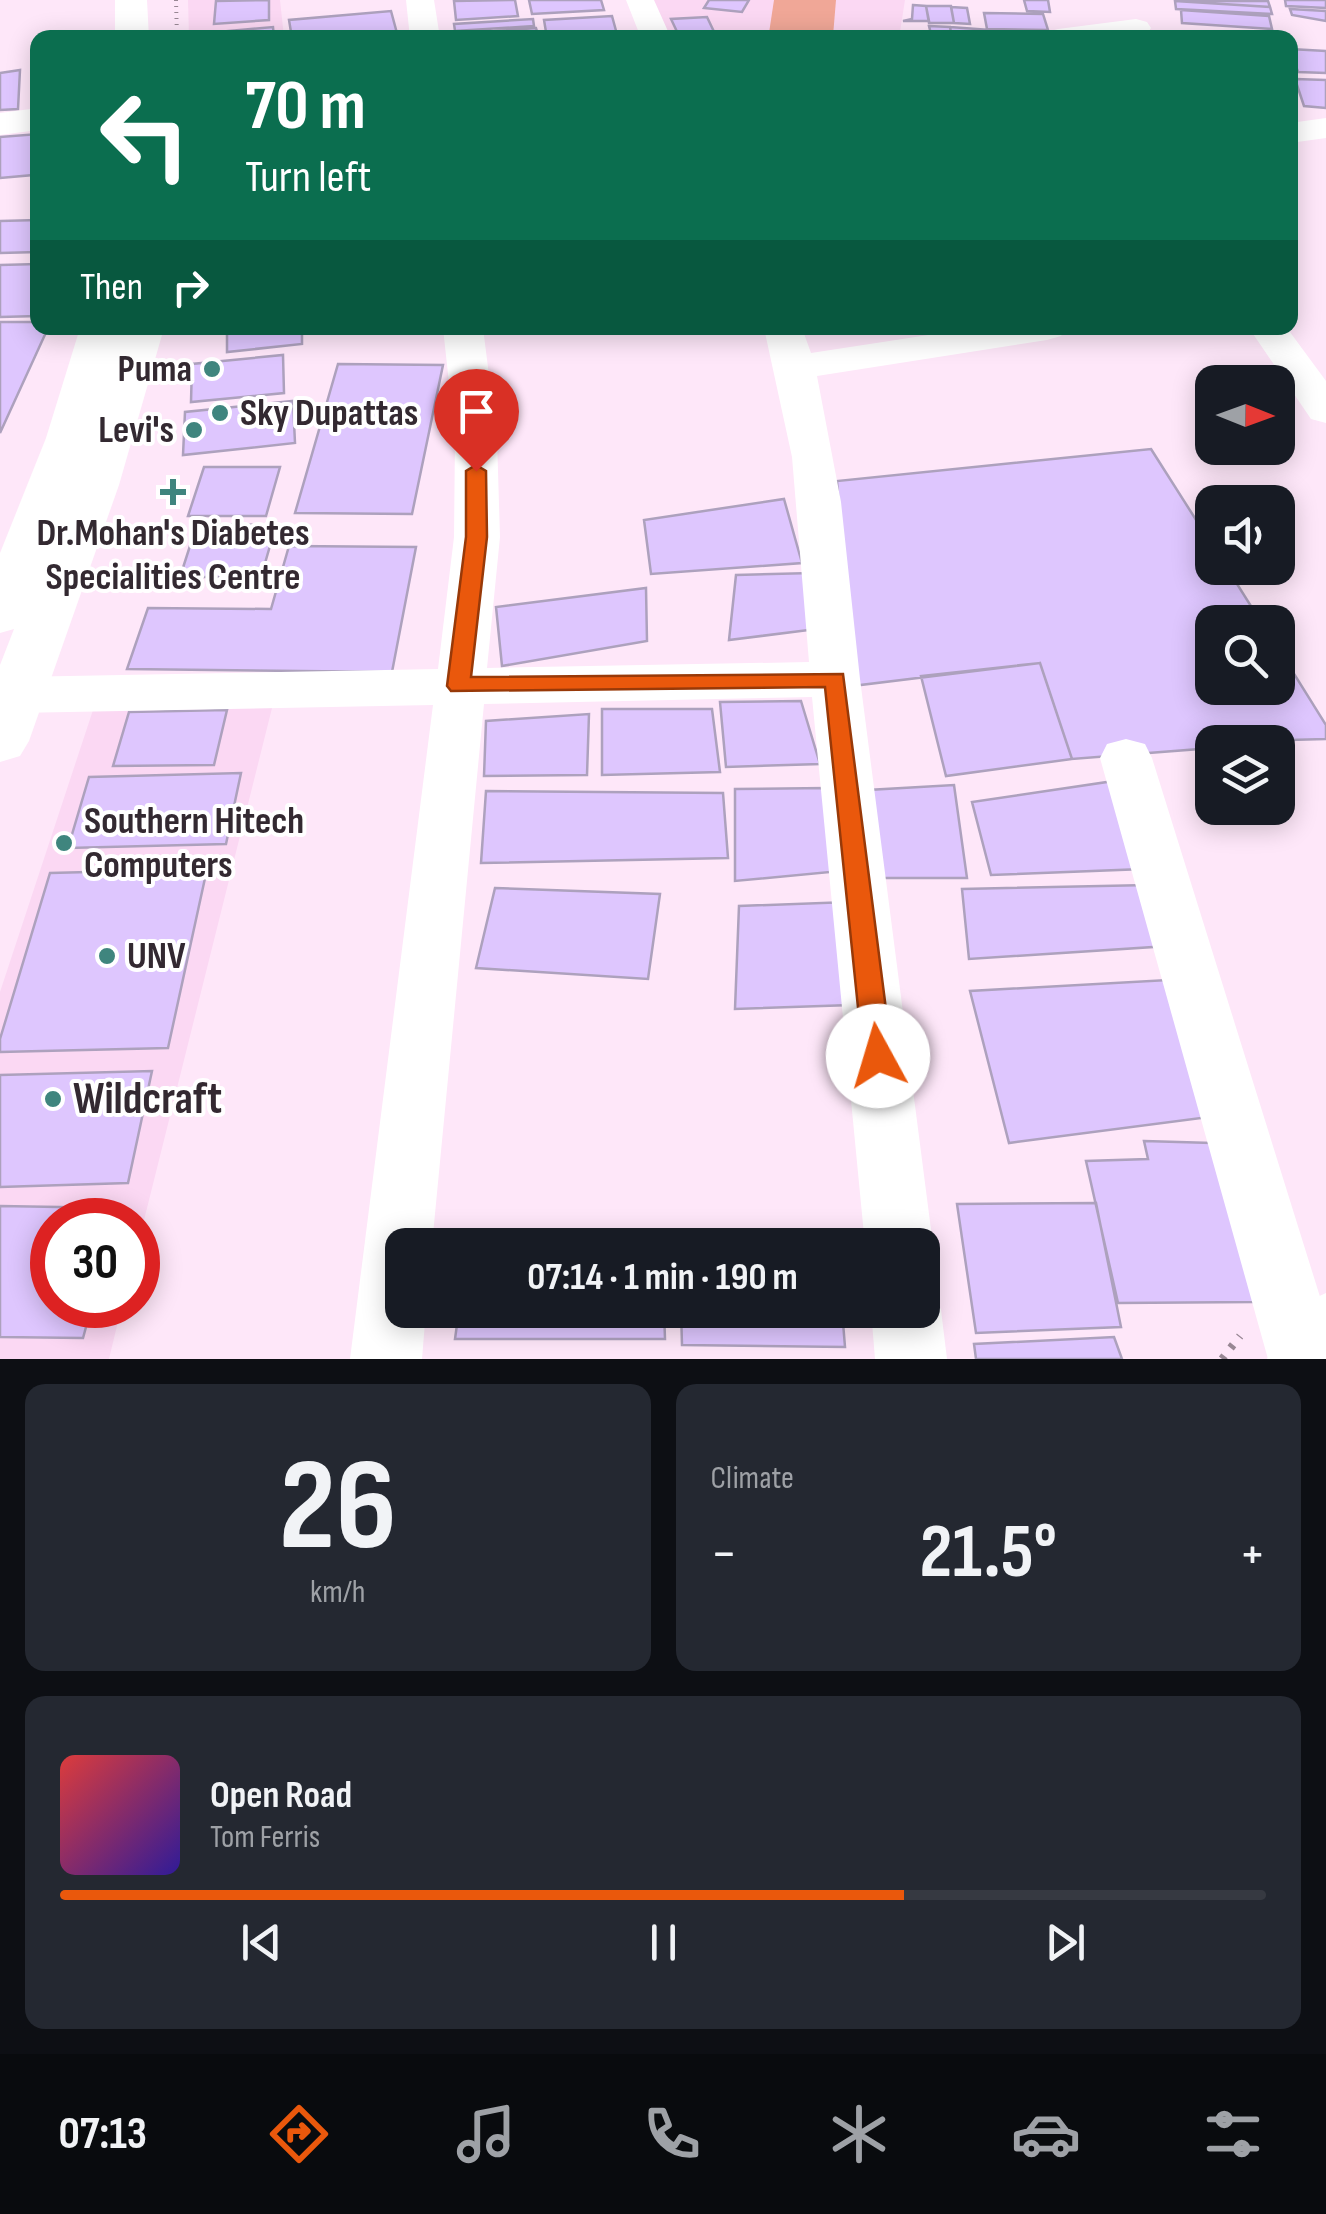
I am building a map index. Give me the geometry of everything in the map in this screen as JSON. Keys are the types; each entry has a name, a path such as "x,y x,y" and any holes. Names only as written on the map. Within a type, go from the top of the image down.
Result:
{"main road":[{"path":"131,0 132,30"},
{"path":"0,124 30,120"},
{"path":"0,615 66,448 100,335"},
{"path":"8,718 96,481 132,376 141,335"},
{"path":"1305,1359 1326,1331"}],"street":[{"path":"420,0 424,30"},
{"path":"640,0 653,30"},
{"path":"1096,30 1135,22"},
{"path":"1298,132 1326,128"},
{"path":"386,1359 477,537 476,438 464,335"},
{"path":"897,1228 835,679 815,460 790,347 952,335"},
{"path":"1273,335 1326,410"},
{"path":"8,718 459,686 835,679"},
{"path":"1126,758 1305,1359"},
{"path":"908,1328 912,1359"}],"path":[{"path":"176,0 177,30"}],"shaded area":[{"path":"188,0 280,0 283,30 189,30"},
{"path":"650,0 905,0 900,30 663,30"},
{"path":"774,0 836,0 834,30 769,30"},
{"path":"274,700 150,1198 30,1198 30,1328 116,1328 109,1359 0,1359 0,992 95,704"}],"building":[{"path":"269,0 269,20 214,24 216,1"},
{"path":"515,0 518,16 456,20 454,1"},
{"path":"529,0 601,0 604,10 532,14"},
{"path":"709,0 749,0 742,12 704,8"},
{"path":"1024,0 1048,0 1050,12 1027,11"},
{"path":"1285,0 1326,0 1326,8 1286,6"},
{"path":"1175,1 1270,7 1272,14 1176,9"},
{"path":"1175,1 1268,1 1270,7"},
{"path":"913,5 926,6 929,21 903,21 912,19"},
{"path":"926,6 951,6 954,23 929,23"},
{"path":"951,7 967,8 970,24 954,23"},
{"path":"1290,9 1326,11 1326,21 1292,15"},
{"path":"1181,10 1269,16 1272,29 1182,23"},
{"path":"391,11 396,30 291,30 289,20"},
{"path":"984,13 1043,14 1048,30 987,29"},
{"path":"612,16 616,30 546,30 544,20"},
{"path":"707,17 713,30 676,30 671,19"},
{"path":"533,19 534,26 455,30 454,24"},
{"path":"929,26 951,30 930,30"},
{"path":"1298,49 1326,51 1326,73 1298,72"},
{"path":"20,70 18,109 0,110 0,73"},
{"path":"1298,79 1326,80 1326,108 1304,106"},
{"path":"30,135 30,175 0,178 0,137"},
{"path":"30,220 30,252 0,253 0,221"},
{"path":"30,264 30,316 0,317 0,265"},
{"path":"0,322 30,322 30,335 45,335 0,433"},
{"path":"227,335 302,335 302,344 227,352"},
{"path":"283,355 284,393 191,402 192,364"},
{"path":"338,364 443,365 412,514 295,513"},
{"path":"293,401 295,443 183,455 185,412"},
{"path":"1151,449 1195,518 1195,585 1238,585 1250,605 1195,605 1195,705 1295,705 1295,675 1326,725 1326,739 1295,740 1295,725 1195,725 1195,749 1072,759 1040,663 852,686 837,481"},
{"path":"204,467 280,467 266,516 188,516"},
{"path":"784,499 802,563 651,574 644,520"},
{"path":"197,524 276,525 261,577 180,577"},
{"path":"289,546 416,547 392,672 127,669 148,608 271,609"},
{"path":"812,573 817,629 729,640 736,575"},
{"path":"646,588 647,641 502,666 496,607"},
{"path":"1040,663 1072,759 946,776 921,676"},
{"path":"801,701 820,764 726,767 720,702"},
{"path":"602,709 712,709 720,772 602,775"},
{"path":"227,710 214,765 113,766 129,712"},
{"path":"589,714 587,775 484,776 486,721"},
{"path":"241,773 226,844 68,848 89,777"},
{"path":"1114,781 1143,869 991,875 972,802"},
{"path":"954,785 967,878 874,878 868,790"},
{"path":"826,788 841,871 735,881 735,789"},
{"path":"486,791 723,793 728,858 481,863"},
{"name":"UNV","path":"207,869 168,1048 0,1052 0,1039 50,873"},
{"path":"1149,885 1168,946 969,959 962,889"},
{"path":"495,888 660,894 648,979 476,968"},
{"path":"848,902 851,1005 735,1009 739,906"},
{"path":"1168,980 1209,1117 1009,1143 970,991"},
{"path":"152,1071 128,1183 0,1187 0,1075"},
{"path":"1144,1141 1212,1143 1254,1302 1118,1303 1086,1161 1148,1159"},
{"path":"1096,1203 1121,1327 976,1333 957,1204"},
{"path":"0,1206 30,1207 30,1328 86,1328 83,1338 0,1337"},
{"path":"457,1328 665,1328 665,1339 455,1339"},
{"path":"682,1328 843,1328 845,1347 682,1345"},
{"path":"1114,1337 1122,1359 976,1359 974,1344"}],"place":[{"name":"Puma","path":"212,369"},
{"name":"Sky Dupattas","path":"220,413"},
{"name":"Levi's","path":"194,430"},
{"name":"Dr.Mohan's Diabetes Specialities Centre","path":"173,492"},
{"name":"Southern Hitech Computers","path":"64,843"},
{"name":"UNV","path":"107,956"},
{"name":"Wildcraft","path":"53,1099"}],"route":[{"path":"476,471 477,537 459,686 835,679 878,1056"}]}
